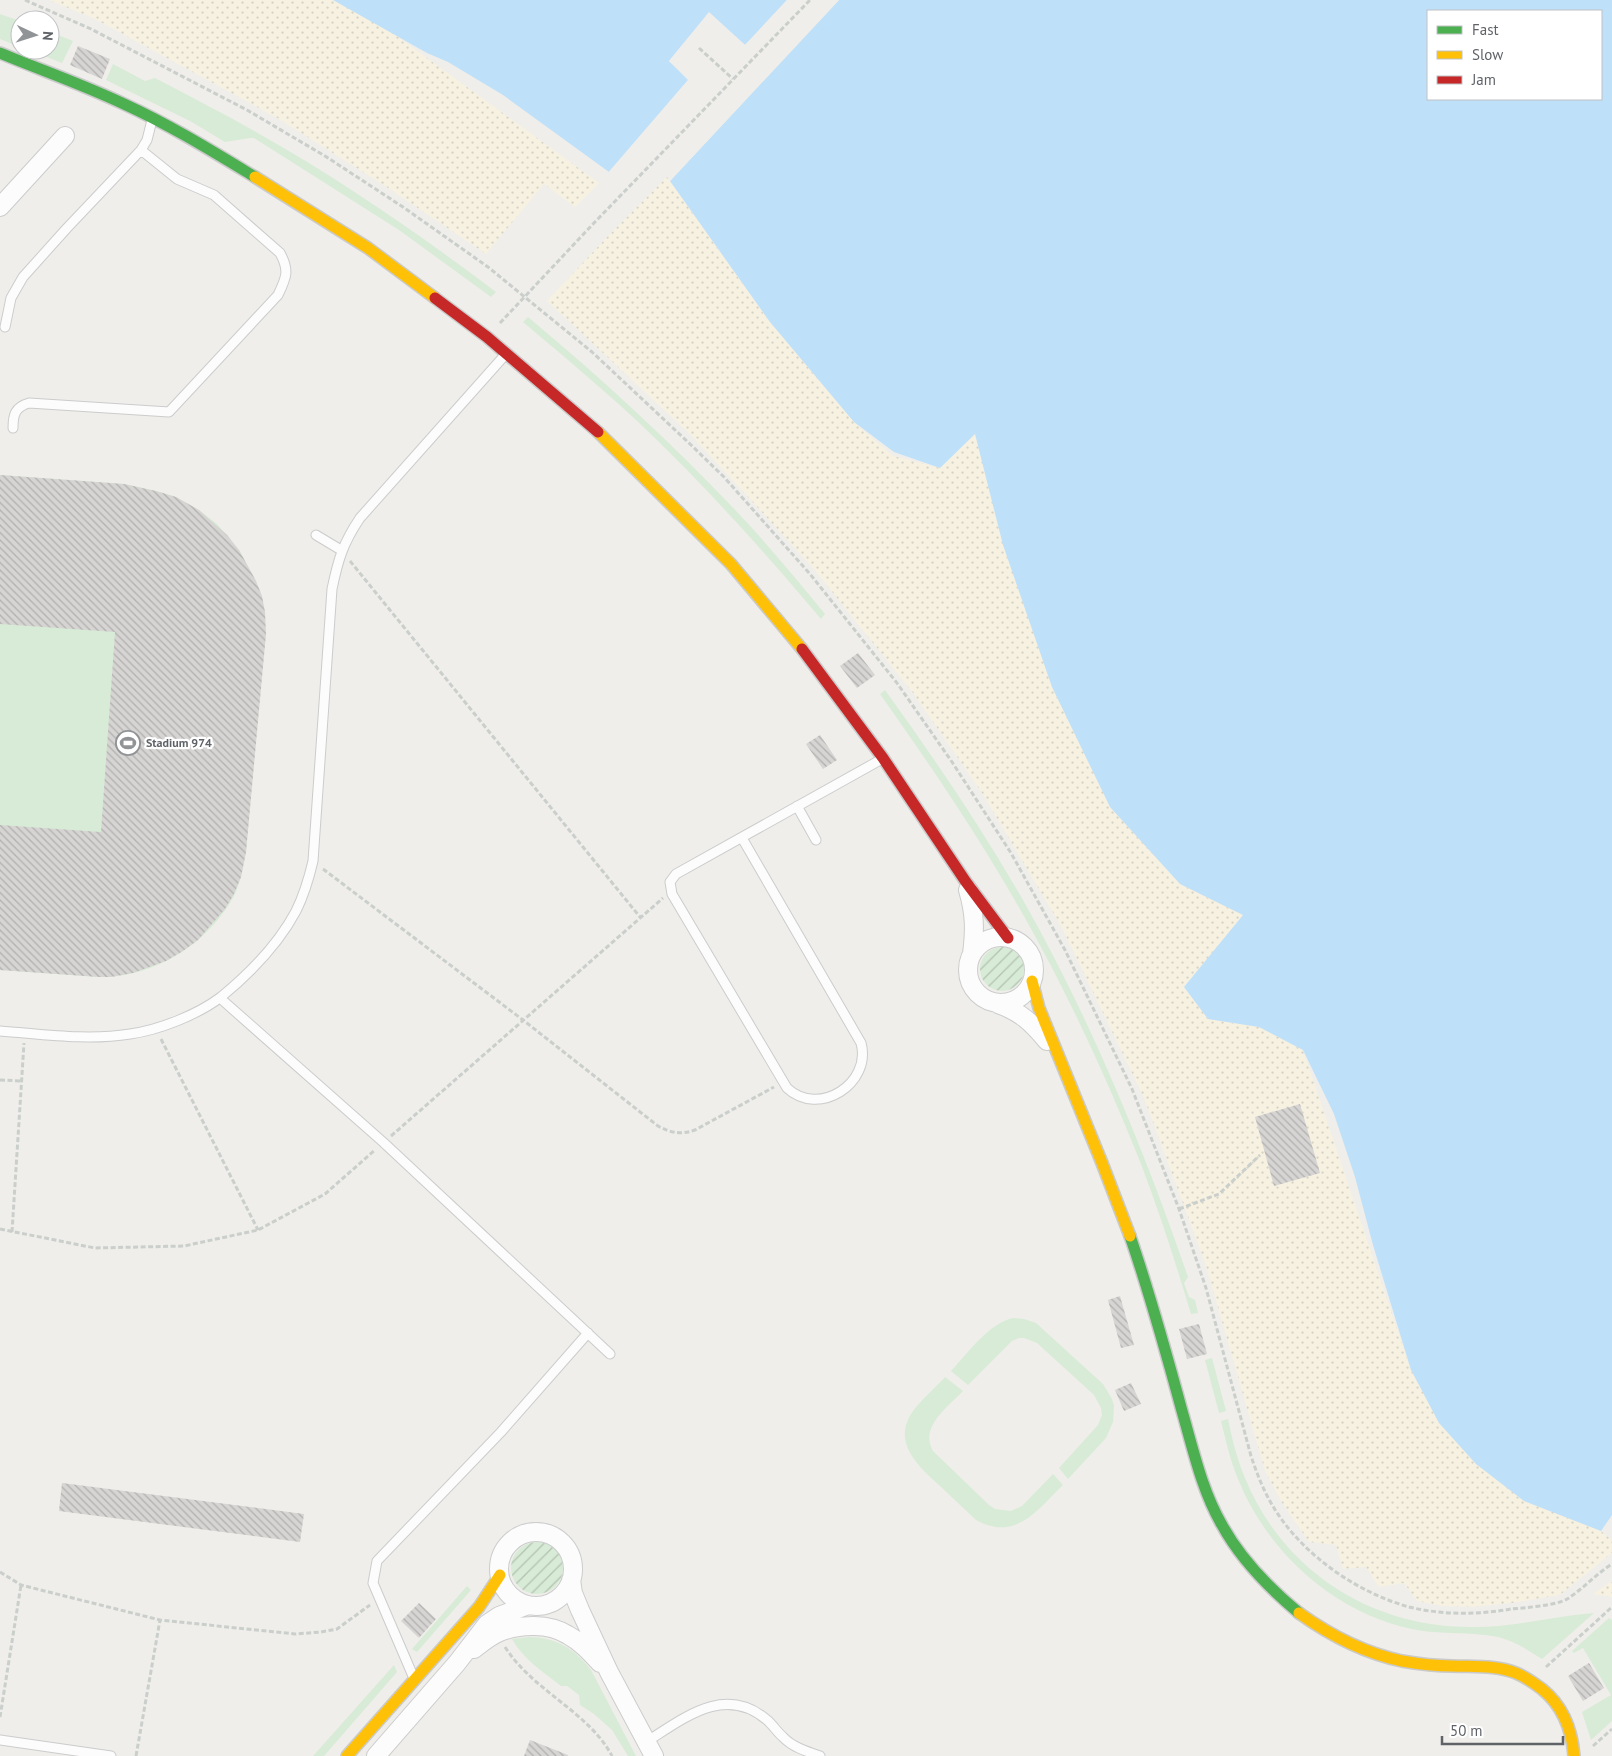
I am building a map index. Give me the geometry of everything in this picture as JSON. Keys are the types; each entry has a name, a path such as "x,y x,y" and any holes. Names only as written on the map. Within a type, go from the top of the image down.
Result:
{"street":[{"path":"0,53 123,103 203,144 368,248 487,336 608,440 731,564 802,649 883,758 966,882 1008,938"},
{"path":"0,207 65,136"},
{"path":"966,882 973,906 976,928 972,954 968,964 968,975 972,986 987,1001 1014,1010 1033,1024 1056,1052"},
{"path":"972,954 988,940 998,937 1018,942 1027,950 1032,959 1034,970 1032,981 1027,991 1019,999 997,1004"},
{"path":"1032,981 1039,1008 1114,1191 1138,1259 1162,1336 1200,1472 1218,1518 1238,1550 1260,1577 1283,1600 1317,1625 1355,1645 1376,1654 1399,1660 1442,1666 1510,1670 1530,1679 1554,1699 1566,1719 1574,1756"},
{"path":"540,1532 550,1534 560,1540 568,1549 572,1559 573,1570 571,1580 567,1589 554,1601 546,1605 528,1605 518,1601 504,1586 500,1575 503,1553 509,1544 523,1535 540,1532"},
{"path":"347,1756 480,1607 500,1575"},
{"path":"571,1580 573,1593 580,1610 609,1672 650,1749"},
{"path":"376,1756 457,1663 479,1632 492,1620 528,1605"},
{"path":"457,1663 500,1632 526,1626 546,1627 567,1634 584,1646 609,1672"}],"lane":[{"path":"5,327 11,298 23,277 141,150 151,130 152,117"},
{"path":"13,428 15,412 18,407 29,404 169,412 278,295 287,277 280,253 214,195 177,179 141,150"},
{"path":"0,1031 100,1037 157,1029 192,1014 220,998 274,944 288,925 306,888 313,861 332,589 341,550 360,518 507,353"},
{"path":"316,535 341,550"},
{"path":"742,838 857,1034 864,1052 856,1078 840,1093 830,1097 819,1099 804,1098 792,1092 783,1081 670,888 672,878 676,874 883,758"},
{"path":"797,806 816,840"},
{"path":"220,998 383,1142 610,1354"},
{"path":"414,1679 373,1583 377,1561 501,1432 588,1333"},
{"path":"650,1749 685,1717 705,1707 722,1704 758,1712 784,1738 797,1747 820,1756"},
{"path":"0,1740 111,1756"}],"path":[{"path":"25,0 124,46 247,110 403,207 488,267 592,352 690,444 724,477 810,574 896,683 977,799 1061,942 1132,1089 1179,1208 1206,1288 1251,1456 1260,1480 1274,1508 1291,1531 1308,1549 1328,1568 1386,1599 1410,1607 1437,1612 1490,1613 1563,1601 1612,1564"},
{"path":"487,336 810,0"},
{"path":"699,48 733,79"},
{"path":"341,550 640,917"},
{"path":"313,861 667,1131 687,1133 696,1130 783,1081"},
{"path":"157,1029 258,1230"},
{"path":"12,1232 25,1033"},
{"path":"0,1080 22,1081"},
{"path":"1179,1208 1219,1194 1260,1155"},
{"path":"0,1572 21,1585 160,1620 295,1634 337,1629 378,1598"},
{"path":"0,1717 21,1585"},
{"path":"1530,1679 1612,1607"},
{"path":"136,1756 160,1620"},
{"path":"500,1632 505,1646 520,1667 603,1739 612,1756"},
{"path":"1589,1752 1612,1729"}],"green space":[{"path":"0,14 10,18 10,43 0,39"},
{"path":"60,36 73,41 62,63 54,60 60,60"},
{"path":"113,64 145,81 155,78 287,150 379,208 496,292 491,297 399,230 254,138 225,142 190,121 106,80"},
{"path":"528,317 586,367 699,472 761,539 825,614 821,619 748,536 655,438 523,322"},
{"name":"Stadium 974","path":"0,475 124,484 176,497 199,510 217,524 239,550 256,581 265,634 246,852 240,880 234,896 210,929 177,955 140,972 120,976 99,977 0,970"},
{"path":"885,690 950,783 991,847 1048,946 1088,1027 1124,1109 1158,1193 1188,1277 1184,1283 1189,1297 1195,1300 1198,1313 1191,1314 1168,1239 1141,1164 1107,1082 1069,1001 1024,916 985,850 880,694"},
{"path":"1002,947 1014,951 1020,957 1024,969 1020,981 1014,987 1002,991 990,987 984,981 980,969 984,957 990,951"},
{"path":"1013,1318 1036,1323 1103,1384 1112,1399 1114,1406 1113,1422 1106,1438 1068,1479 1059,1468 1098,1425 1102,1415 1101,1408 1094,1395 1037,1343 1024,1338 1012,1341 968,1385 951,1371 987,1332 1004,1321"},
{"path":"1212,1358 1226,1411 1219,1413 1205,1360"},
{"path":"945,1377 963,1391 943,1411 932,1426 930,1442 933,1451 989,1505 995,1509 1011,1511 1022,1506 1053,1474 1063,1485 1035,1513 1025,1520 1003,1527 990,1526 976,1520 923,1470 910,1453 905,1433 907,1422 913,1411"},
{"path":"1228,1419 1235,1449 1245,1478 1262,1511 1282,1541 1307,1566 1335,1587 1365,1604 1398,1617 1433,1624 1470,1627 1501,1626 1594,1613 1542,1659 1515,1643 1498,1637 1480,1634 1423,1631 1392,1624 1363,1613 1311,1579 1288,1558 1268,1533 1251,1507 1235,1472 1221,1421"},
{"path":"532,1542 542,1542 556,1549 563,1563 563,1573 556,1587 542,1594 532,1594 522,1590 515,1583 511,1573 511,1563 515,1553 522,1546"},
{"path":"467,1586 471,1590 417,1652 412,1649"},
{"path":"1609,1618 1612,1620 1612,1721 1591,1740 1582,1712 1611,1695 1583,1648 1574,1653 1572,1651"},
{"path":"529,1637 556,1642 571,1650 585,1663 591,1670 636,1756 628,1756 612,1730 594,1714 580,1705 579,1695 567,1686 561,1686 534,1665 512,1639"},
{"path":"394,1665 397,1672 324,1756 313,1756"}],"sand":[{"path":"49,0 336,0 394,34 599,183 575,207 544,184 486,254 385,186 279,119 95,19"},
{"path":"667,177 766,317 854,422 893,456 940,468 975,434 1180,884 1243,915 1208,1019 1259,1027 1303,1050 1411,1370 1519,1498 1601,1531 1612,1540 1612,1553 1560,1595 1473,1607 1442,1606 1417,1601 1404,1583 1379,1587 1366,1567 1343,1569 1336,1545 1309,1542 1282,1503 1265,1471 1206,1266 1144,1098 1062,928 982,793 913,693 813,568 691,435 547,301"},
{"path":"1612,1581 1612,1597 1593,1594"}],"water":[{"path":"333,0 787,0 745,45 709,13 669,61 689,79 609,172 503,95 448,62 427,53"},
{"path":"839,0 1612,0 1612,1515 1601,1531 1524,1501 1476,1464 1439,1423 1411,1370 1373,1245 1355,1177 1334,1114 1303,1050 1259,1027 1208,1019 1184,987 1243,915 1180,884 1110,807 1052,687 1003,545 975,434 940,468 894,452 854,422 770,322 670,181"}],"pier":[{"path":"787,0 789,2 745,48 710,16 672,61 691,78 691,81 611,174 607,174 688,80 669,61 709,12 745,45"},
{"path":"836,0 839,0 670,181 668,179"}],"building":[{"path":"78,46 110,59 102,79 70,65"},
{"name":"Stadium 974","path":"0,475 124,484 176,497 199,510 227,535 239,550 262,596 266,634 246,852 241,877 225,909 198,940 166,961 133,973 99,977 0,970 0,825 101,832 115,632 0,624"},
{"path":"858,653 875,675 857,688 840,666"},
{"path":"820,735 837,760 823,769 806,744"},
{"path":"1300,1104 1320,1173 1274,1186 1255,1117"},
{"path":"1120,1296 1134,1345 1121,1348 1108,1300"},
{"path":"1199,1324 1207,1354 1187,1359 1179,1329"},
{"path":"1131,1383 1141,1404 1124,1411 1115,1390"},
{"path":"62,1483 304,1514 300,1542 59,1511"},
{"path":"419,1603 436,1619 419,1638 401,1621"},
{"path":"1589,1663 1604,1688 1583,1701 1568,1676"},
{"path":"530,1740 568,1755 568,1756 524,1756"}],"traffic: fast":[{"path":"0,53 94,90 141,112 255,177"},
{"path":"1130,1236 1158,1323 1199,1470 1215,1512 1247,1562 1277,1594 1299,1613"}],"traffic: slow":[{"path":"255,177 368,248 435,298"},
{"path":"598,432 731,564 802,649"},
{"path":"1032,981 1039,1008 1130,1236"},
{"path":"347,1756 479,1607 500,1575"},
{"path":"1299,1613 1348,1643 1388,1658 1427,1665 1509,1670 1523,1676 1539,1687 1556,1703 1569,1728 1574,1756"}],"traffic: jam":[{"path":"435,298 487,337 598,432"},
{"path":"802,649 883,758 966,882 1008,938"}],"place":[{"name":"Stadium 974","path":"128,743"}]}
